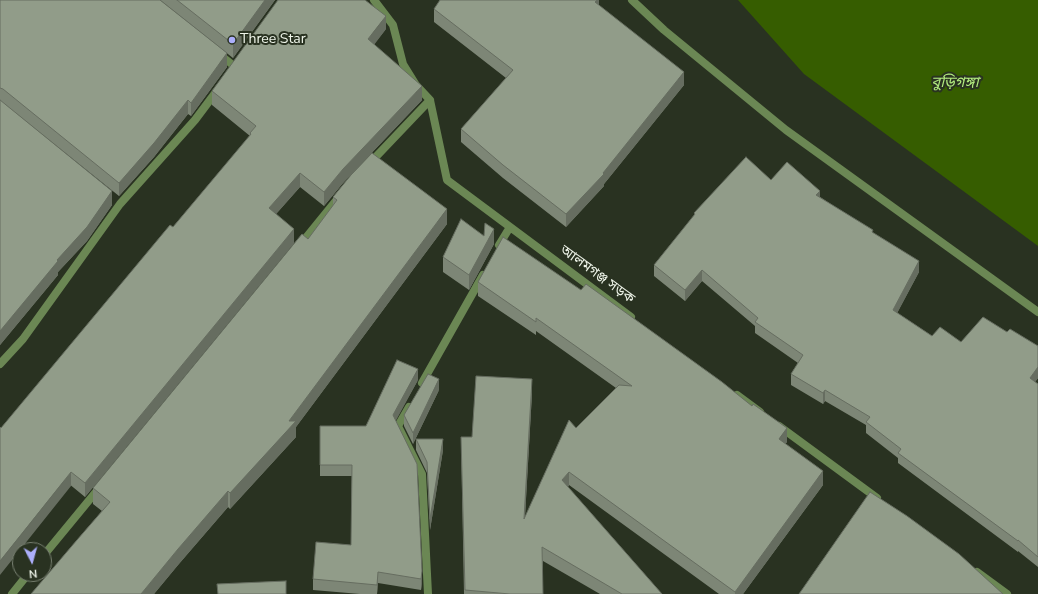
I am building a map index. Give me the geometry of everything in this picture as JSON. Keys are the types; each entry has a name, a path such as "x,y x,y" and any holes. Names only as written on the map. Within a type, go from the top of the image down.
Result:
{"street":[{"path":"363,171 430,100 416,85 403,64 393,26 374,0"},
{"path":"632,0 664,30 786,130 1038,312"},
{"path":"210,47 234,66"},
{"path":"0,364 23,339 117,201 195,120 222,83"},
{"name":"আলমগঞ্জ সড়ক","path":"430,100 447,180 637,321"},
{"path":"296,249 342,194"},
{"path":"494,254 510,227"},
{"path":"428,594 422,474 398,426 486,268"},
{"path":"732,392 886,505"},
{"path":"52,545 105,482"},
{"path":"968,566 1006,594"},
{"path":"12,594 22,582"}],"water":[{"name":"বুড়িগঙ্গা","path":"738,0 1038,0 1038,246 804,74"}],"building":[{"path":"0,0 160,0 227,53 191,103 188,100 154,143 119,183 0,88"},
{"path":"177,0 265,0 233,44"},
{"path":"278,0 365,0 386,16 368,39 422,86 343,169 324,192 300,173 269,208 294,229 85,483 71,472 15,542 12,542 12,546 0,561 0,427 1,428 170,225 173,227 251,134 250,133 256,126 212,91"},
{"path":"440,0 597,0 595,2 684,72 603,173 604,174 566,214 503,165 461,129 513,70 434,9"},
{"path":"0,100 112,191 87,227 57,260 58,261 0,331"},
{"path":"372,153 447,209 289,421 296,421 230,493 228,491 141,594 31,594 41,582 52,582 52,570 110,502 93,488 302,234 308,239 337,200 333,197"},
{"path":"746,157 771,180 787,162 820,191 816,195 873,230 872,232 919,261 893,310 932,336 940,327 961,342 983,317 1007,332 1010,329 1038,346 1038,367 1030,378 1038,384 1038,557 1018,540 898,453 901,449 866,422 870,417 825,390 823,393 791,374 803,355 755,322 758,318 702,270 685,290 654,265 695,214 694,213"},
{"path":"461,219 484,236 485,223 494,229 469,275 443,257"},
{"path":"503,237 581,290 586,284 722,382 752,406 753,404 787,428 779,439 823,471 735,592 569,472 562,480 662,594 622,594 542,547 543,594 510,594 465,590 461,437 472,437 476,376 532,379 524,519 569,420 576,428 619,385 632,386 536,318 536,322 478,282"},
{"path":"397,360 418,369 393,415 417,464 422,571 421,579 378,572 377,585 313,579 316,542 351,545 352,465 320,465 320,426 366,426"},
{"path":"428,374 439,379 413,433 404,415"},
{"path":"416,439 443,439 430,519 427,462"},
{"path":"870,492 907,516 959,554 1003,594 799,594"},
{"path":"286,581 286,594 218,594 217,584"}],"place":[{"name":"Three Star","path":"232,40"}]}
